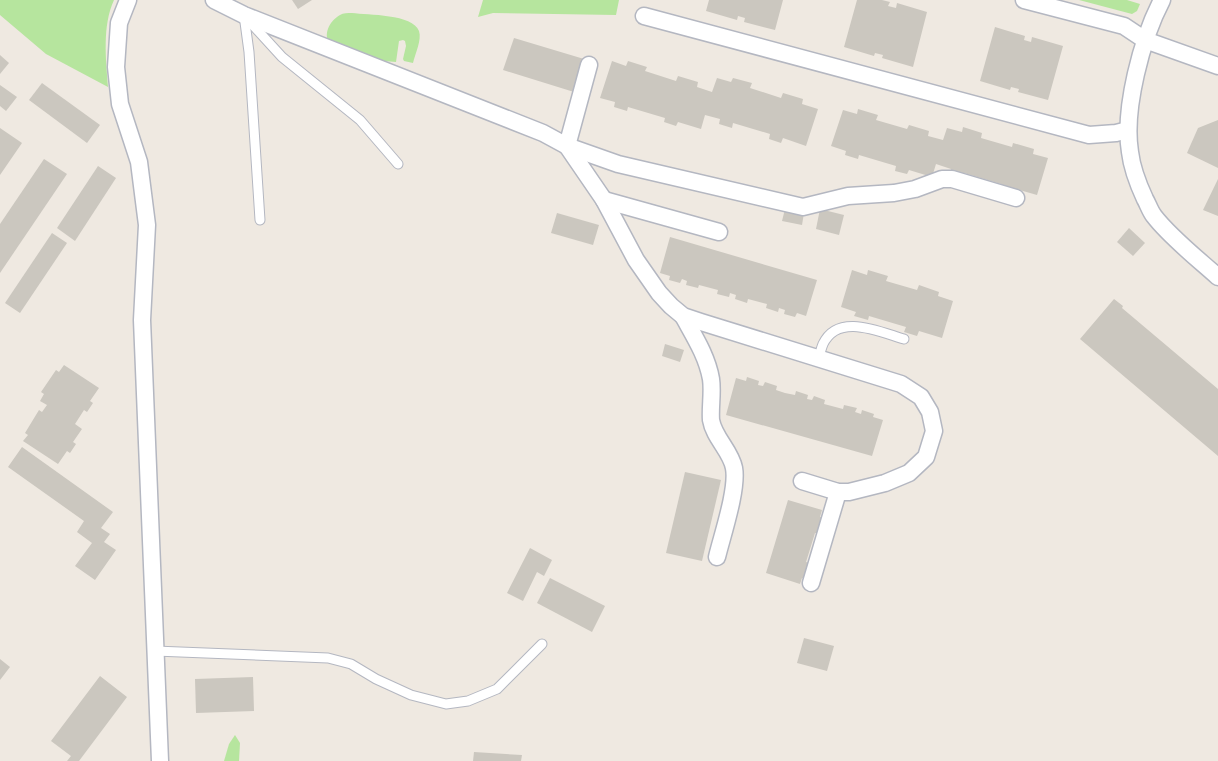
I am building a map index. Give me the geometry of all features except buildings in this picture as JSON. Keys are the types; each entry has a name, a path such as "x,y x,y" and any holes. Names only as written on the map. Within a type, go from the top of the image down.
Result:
{"street":[{"path":"128,0 119,22 116,67 120,104 139,162 147,225 142,320 160,761"},
{"path":"214,0 244,15 543,132 567,146 618,164 803,207 848,196 894,193 915,189 942,179 952,179 1016,198"},
{"path":"1024,0 1124,26 1145,40 1218,66"},
{"path":"1162,0 1154,15 1141,50 1128,130 1130,152 1137,182 1154,215 1189,252 1218,277"},
{"path":"644,16 1089,135 1128,130"},
{"path":"589,65 567,146 604,200 636,260 659,293 683,316 704,354 711,379 712,421 716,435 724,446 734,467 735,483 717,557"},
{"path":"604,200 719,232"},
{"path":"683,316 901,384 921,397 930,412 934,432 926,457 909,474 885,483 849,492 838,492 802,482"},
{"path":"811,584 838,492"}],"lane":[{"path":"244,15 282,57 360,120 398,164"},
{"path":"244,15 249,52 260,220"},
{"path":"818,359 824,343 834,332 848,326 862,327 904,338"},
{"path":"155,651 328,658 351,664 376,679 412,695 446,704 468,701 497,689 542,644"}],"green space":[{"path":"0,0 114,0 106,32 108,87 46,54 0,15"},
{"path":"483,0 619,0 616,15 493,13 478,17"},
{"path":"1079,0 1127,0 1140,4 1137,11 1132,14"},
{"path":"341,14 389,16 415,25 419,31 420,39 413,63 403,59 406,46 403,40 399,41 396,62 384,61 331,45 327,37 330,25"},
{"path":"235,735 240,743 239,761 224,761 229,744"}]}
